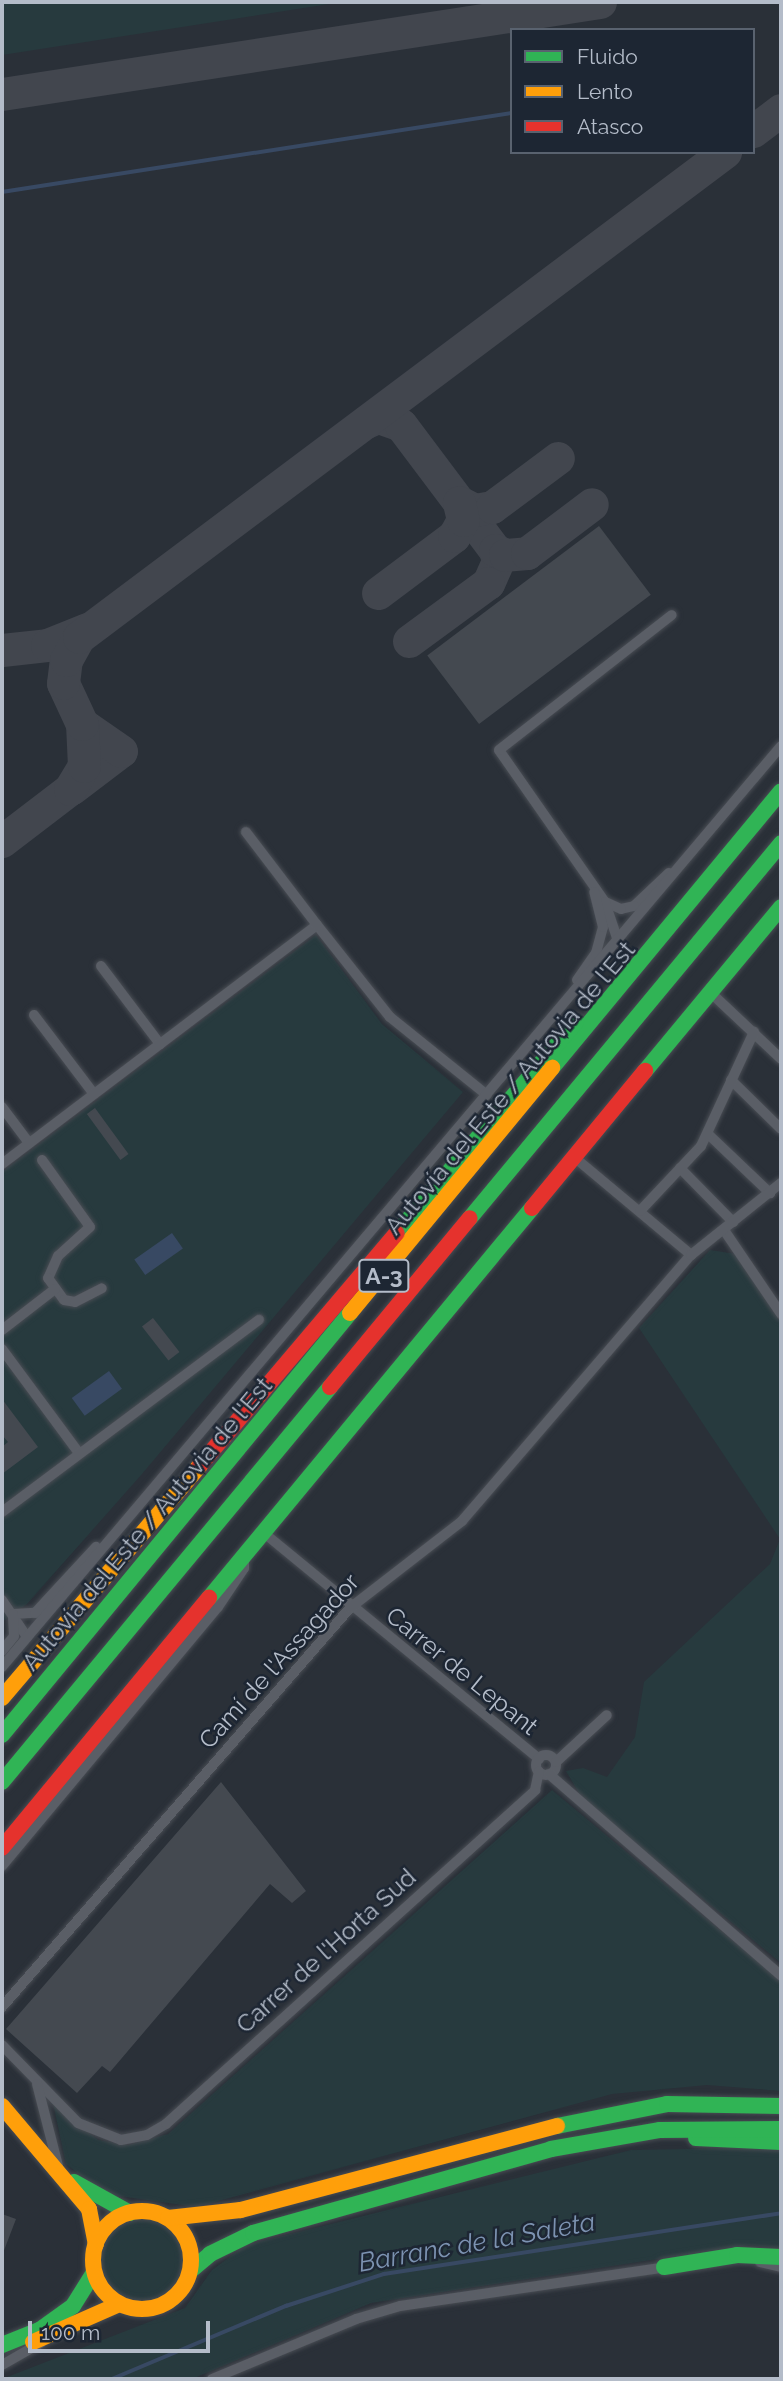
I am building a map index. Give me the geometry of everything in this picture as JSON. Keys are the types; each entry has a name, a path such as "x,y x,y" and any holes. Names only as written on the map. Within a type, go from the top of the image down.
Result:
{"main road":[{"name":"Autovía del Este / Autovia de l'Est","path":"2,1735 781,791"},
{"path":"2,1698 411,1210 730,840 762,815"},
{"name":"Autovía del Este / Autovia de l'Est","path":"2,1782 781,843"},
{"path":"2,1848 781,907"},
{"path":"2,1801 94,1686 145,1607"},
{"path":"52,2161 83,2188 130,2213 168,2218 241,2210 609,2112 667,2104 781,2106"},
{"path":"2,2106 52,2161 89,2210 96,2244 94,2272 73,2306 51,2330"},
{"path":"4,2354 51,2330 119,2304 148,2309 163,2305 184,2285 190,2271 210,2254 253,2233 551,2149 660,2130 781,2129"},
{"path":"660,2130 682,2137 781,2142"},
{"path":"96,2244 103,2230 130,2213"},
{"path":"168,2218 187,2241 190,2271"},
{"path":"664,2267 737,2255 781,2257"},
{"path":"94,2272 119,2304"}],"street":[{"path":"672,615 502,742 499,750 594,892 605,902 621,909 634,906 692,853"},
{"path":"2,1667 781,746"},
{"path":"246,832 390,1017 487,1095"},
{"path":"539,1033 596,953 603,927 594,892"},
{"path":"605,902 618,941"},
{"path":"2,1164 317,925"},
{"path":"101,966 160,1044"},
{"path":"710,992 781,1059"},
{"path":"34,1015 94,1094"},
{"path":"640,1211 708,1134 754,1032"},
{"path":"731,1080 781,1129"},
{"path":"2,1107 29,1143"},
{"path":"708,1134 770,1193"},
{"path":"575,1157 691,1255"},
{"path":"42,1160 90,1227 50,1268 55,1289 75,1302 102,1288"},
{"path":"680,1168 728,1226 781,1314"},
{"name":"Camí de l'Assagador","path":"2,2007 350,1608 462,1521 691,1255 781,1183"},
{"path":"2,1330 55,1289"},
{"path":"2,1512 259,1320"},
{"path":"2,1349 79,1453"},
{"path":"13,1614 35,1613 128,1518"},
{"name":"Carrer de Lepant","path":"264,1533 545,1771 781,1976"},
{"path":"2,1866 218,1607 244,1568 244,1557"},
{"path":"2,1600 27,1637"},
{"path":"2,1651 13,1636 13,1614"},
{"path":"545,1771 607,1715"},
{"path":"545,1771 550,1756 556,1762"},
{"name":"Carrer de l'Horta Sud","path":"36,2081 78,2123 121,2140 166,2124 535,1790 545,1771"},
{"path":"2,2045 36,2081 52,2161"},
{"path":"212,2379 400,2306 664,2267 738,2260 781,2267"},
{"path":"233,2379 259,2359"}],"green space":[{"path":"2,2 342,2 2,55"},
{"path":"316,935 382,1024 463,1092 142,1474 27,1604 2,1622 2,1172"},
{"path":"710,1250 736,1254 781,1321 781,1963 583,1800 566,1771 583,1768 607,1777 635,1737 644,1682 770,1564 780,1539 639,1328"},
{"path":"552,1790 781,1981 781,2091 707,2085 612,2094 196,2207 105,2194 66,2164 53,2103 98,2140 128,2145 168,2134"},
{"path":"742,2148 781,2151 781,2248 749,2245 371,2303 192,2379 2,2379 185,2308 212,2270 246,2245 631,2150"},
{"path":"142,2219 158,2222 171,2231 180,2244 183,2260 180,2276 171,2289 158,2298 142,2301 126,2298 113,2289 104,2276 101,2260 104,2244 113,2231 126,2222"}],"water":[{"path":"172,1233 183,1249 145,1275 134,1259"},
{"path":"109,1371 122,1389 85,1416 72,1398"}],"building":[{"path":"599,526 651,595 479,724 427,655"},
{"path":"95,1108 129,1154 120,1160 87,1114"},
{"path":"153,1318 179,1352 168,1361 142,1327"},
{"path":"2,1399 38,1447 2,1474 2,1447 8,1442 2,1435"},
{"path":"221,1782 306,1891 292,1903 270,1884 110,2072 102,2066 77,2093 6,2029"},
{"path":"2,2214 16,2219 3,2253 2,2253"}],"waterway":[{"path":"2,192 510,113"},
{"name":"Barranc de la Saleta","path":"112,2379 286,2306 384,2274 781,2213"}],"taxiway":[{"path":"2,94 600,2"},
{"path":"755,130 781,110"},
{"path":"2,841 70,789 84,766 82,724 63,683 66,660 79,637 722,154"},
{"path":"366,422 378,417 401,425 495,550 498,561 488,583 409,641"},
{"path":"459,502 475,510 492,507 558,458"},
{"path":"378,593 454,536 463,520 459,502"},
{"path":"495,550 505,555 527,553 592,504"},
{"path":"2,650 47,645 87,629"},
{"path":"72,788 121,751 82,724"}],"traffic: fast":[{"path":"552,1068 781,791"},
{"path":"470,1218 781,843"},
{"path":"645,1071 781,907"},
{"path":"397,1233 576,1022"},
{"path":"209,1598 532,1208"},
{"path":"2,1735 350,1313"},
{"path":"2,1782 330,1387"},
{"path":"557,2126 667,2104 781,2106"},
{"path":"190,2271 210,2254 253,2233 551,2149 660,2130 781,2129"},
{"path":"696,2138 781,2142"},
{"path":"74,2182 130,2213"},
{"path":"664,2267 737,2255 781,2257"},
{"path":"34,2334 73,2306 94,2272"},
{"path":"2,2345 44,2328"}],"traffic: slow":[{"path":"350,1313 552,1068"},
{"path":"2,1698 200,1465"},
{"path":"2,2106 89,2209 96,2244"},
{"path":"168,2218 241,2210 557,2126"},
{"path":"142,2211 161,2215 177,2225 187,2241 191,2260 187,2279 177,2295 161,2305 142,2309 123,2305 107,2295 97,2279 93,2260 97,2241 107,2225 123,2215 142,2211"},
{"path":"33,2342 119,2304"}],"traffic: jam":[{"path":"532,1208 645,1071"},
{"path":"330,1387 470,1218"},
{"path":"200,1465 397,1233"},
{"path":"2,1848 209,1598"}]}
